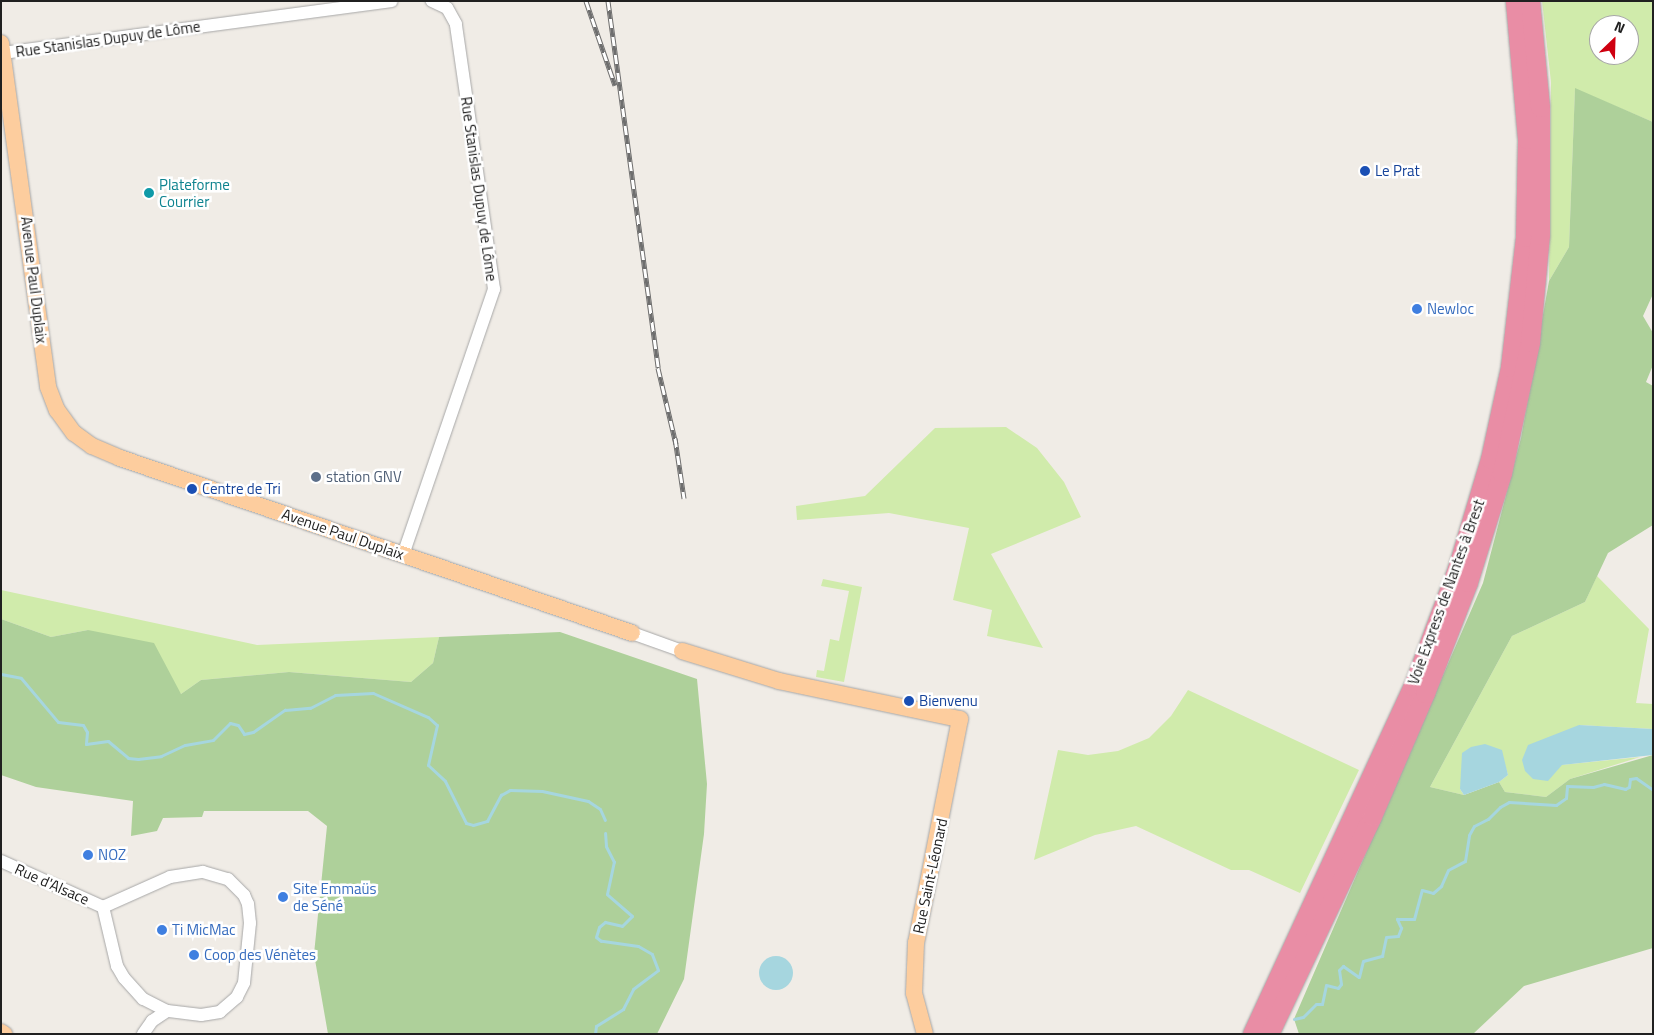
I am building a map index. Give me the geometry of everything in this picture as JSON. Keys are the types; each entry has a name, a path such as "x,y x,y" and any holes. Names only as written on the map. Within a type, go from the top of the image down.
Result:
{"highway":[{"name":"Voie Express de Nantes à Brest","path":"1252,1034 1409,694 1457,569 1490,459 1512,357 1525,237 1527,139 1515,1"},
{"name":"Voie Express de Nantes à Brest","path":"1269,1034 1372,816 1425,693 1468,582 1502,473 1528,351 1540,235 1540,107 1530,1"}],"main road":[{"name":"Avenue Paul Duplaix","path":"2,48 48,387 64,422 83,440 102,451 632,633"},
{"name":"Rue Saint-Léonard","path":"682,651 786,683 960,719 916,943 914,993 925,1034"}],"street":[{"name":"Rue Stanislas Dupuy de Lôme","path":"2,48 392,1"},
{"name":"Rue Stanislas Dupuy de Lôme","path":"403,555 494,290 456,24 447,8 432,1"},
{"name":"Avenue Paul Duplaix","path":"632,633 682,651"},
{"name":"Rue d'Alsace","path":"1,861 104,907"},
{"path":"183,874 217,875 228,879 244,895 250,922 246,974 238,997 220,1012 211,1014 166,1011 144,999 124,978 117,966 104,907 183,874"},
{"path":"142,1034 152,1021 166,1011"}],"green space":[{"path":"1542,1 1653,1 1653,122 1575,89 1569,247 1549,281 1551,82"},
{"path":"1575,88 1653,122 1653,294 1643,316 1653,333 1653,365 1646,382 1653,386 1653,525 1608,553 1585,602 1512,636 1430,787 1464,795 1499,782 1505,792 1546,797 1570,779 1653,755 1653,948 1524,986 1473,1034 1299,1034 1294,1019 1483,583 1521,438 1549,281 1569,247"},
{"path":"1006,427 1037,448 1064,482 1081,517 991,554 1043,648 987,636 992,610 953,600 969,528 889,513 797,520 796,506 865,496 935,428"},
{"path":"1597,576 1649,629 1636,703 1653,704 1653,729 1579,725 1561,765 1640,757 1570,779 1546,797 1505,792 1499,782 1508,775 1502,755 1460,789 1464,795 1430,787 1512,636 1585,602"},
{"path":"823,579 862,587 844,682 816,677 817,670 824,671 830,639 839,641 849,591 821,586"},
{"path":"1,590 257,645 439,637 433,663 411,682 289,672 201,680 181,694 88,630 51,637 1,619"},
{"path":"1,619 51,637 88,630 154,643 181,694 201,680 289,672 411,682 433,663 439,637 560,632 697,679 707,784 704,834 684,979 657,1034 328,1034 314,954 327,826 308,811 204,811 202,817 163,818 157,831 131,836 133,801 36,787 1,775"},
{"path":"1188,690 1359,770 1300,893 1249,870 1231,870 1136,826 1095,835 1034,860 1058,750 1088,755 1118,751 1149,738 1171,716"}],"water":[{"path":"1579,725 1653,729 1653,755 1562,765 1548,781 1533,779 1525,771 1522,760 1528,745"},
{"path":"1485,744 1502,750 1508,775 1499,782 1464,795 1460,789 1462,753 1471,747"},
{"path":"776,956 788,961 793,973 788,985 776,990 764,985 759,973 764,961"}],"waterway":[{"path":"1,674 21,678 58,722 83,725 87,732 86,744 108,741 128,758 138,759 161,756 185,745 213,740 230,723 238,725 244,734 253,732 285,710 310,708 335,695 373,693 428,717 437,725 428,765 445,781 466,823 473,825 487,821 501,795 510,790 542,791 588,801 600,809 605,820"},
{"path":"1294,1019 1303,1017 1316,1004 1322,1004 1326,985 1338,988 1341,984 1339,970 1343,966 1359,977 1363,961 1382,956 1386,937 1398,936 1401,928 1397,919 1414,919 1422,890 1433,893 1441,886 1448,870 1465,861 1469,835 1474,826 1488,819 1500,807 1509,802 1556,805 1566,798 1567,786 1593,787 1604,784 1625,789 1629,787 1630,779 1636,778 1653,790"},
{"path":"595,1034 596,1026 623,1009 633,989 658,970 652,954 638,946 601,941 596,937 599,927 605,922 622,926 632,916 607,894 614,862 606,846 605,833"}],"railway":[{"path":"586,1 615,85"},
{"path":"608,1 658,368 676,444"},
{"path":"675,438 684,498"}],"place":[{"name":"Le Prat","path":"1365,171"},
{"name":"Plateforme Courrier","path":"149,193"},
{"name":"Newloc","path":"1417,309"},
{"name":"station GNV","path":"316,477"},
{"name":"Centre de Tri","path":"192,489"},
{"name":"Bienvenu","path":"909,701"},
{"name":"NOZ","path":"88,855"},
{"name":"Site Emmaüs de Séné","path":"283,897"},
{"name":"Ti MicMac","path":"162,930"},
{"name":"Coop des Vénètes","path":"194,955"}]}
